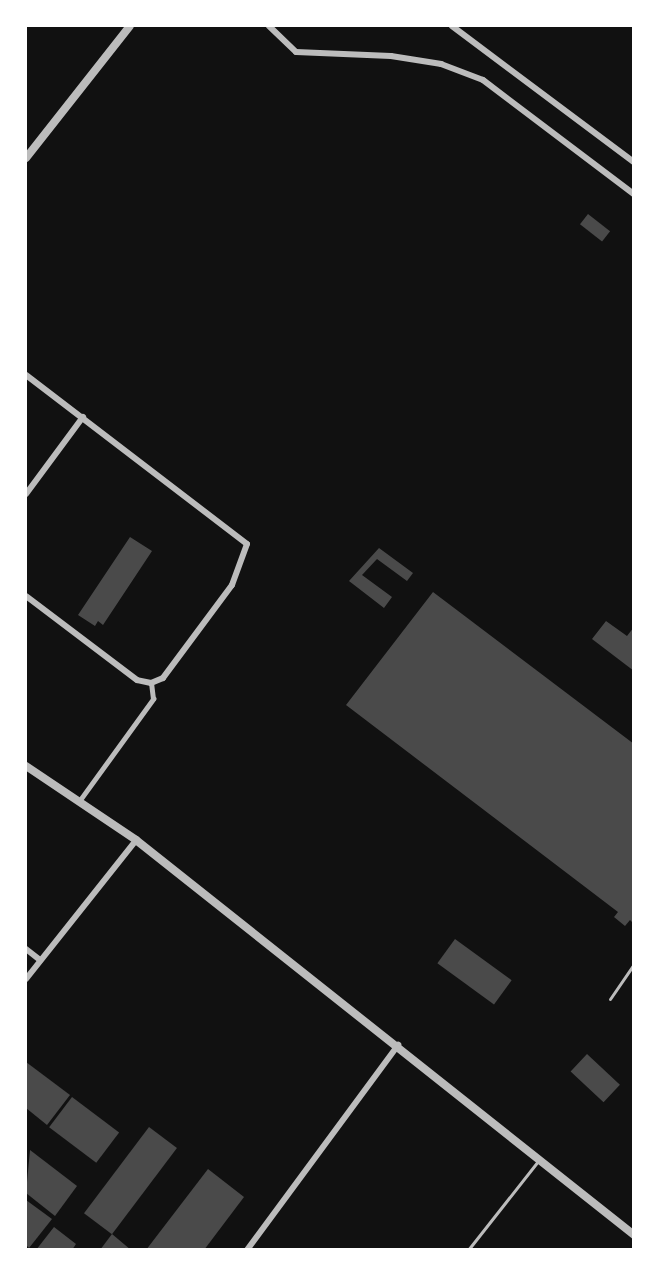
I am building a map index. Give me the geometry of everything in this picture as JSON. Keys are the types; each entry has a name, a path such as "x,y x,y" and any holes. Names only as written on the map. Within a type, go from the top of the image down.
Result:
{"street":[{"path":"26,158 130,26"},
{"path":"268,26 296,52 390,56 441,64 483,80 633,194"},
{"path":"452,26 633,162"},
{"path":"26,375 247,544 232,585 163,678 151,683 137,680 26,596"},
{"path":"26,494 83,417"},
{"path":"80,800 153,699 151,683"},
{"path":"26,766 80,800 136,840 398,1044 633,1235"},
{"path":"26,979 136,840"},
{"path":"26,949 39,960"},
{"path":"247,1250 398,1044"}],"lane":[{"path":"610,999 633,964"},
{"path":"468,1250 540,1159"}],"building":[{"path":"588,214 610,231 602,241 580,224"},
{"path":"130,537 152,551 103,625 98,621 95,626 78,615"},
{"path":"379,548 413,573 407,581 377,559 362,575 392,597 384,608 349,581"},
{"path":"433,592 634,744 634,924 630,920 625,926 614,917 618,912 346,705"},
{"path":"606,621 627,636 634,627 634,671 592,639"},
{"path":"455,939 512,980 494,1004 437,963"},
{"path":"587,1054 620,1085 604,1102 571,1072"},
{"path":"26,1062 70,1095 47,1125 26,1108"},
{"path":"72,1097 119,1133 96,1163 49,1127"},
{"path":"149,1127 177,1148 112,1234 84,1213"},
{"path":"30,1150 77,1186 55,1216 26,1193"},
{"path":"208,1169 244,1197 204,1250 146,1250"},
{"path":"26,1200 52,1219 29,1248 26,1245"},
{"path":"54,1227 76,1244 72,1250 36,1250"},
{"path":"112,1234 131,1250 100,1250"}]}
